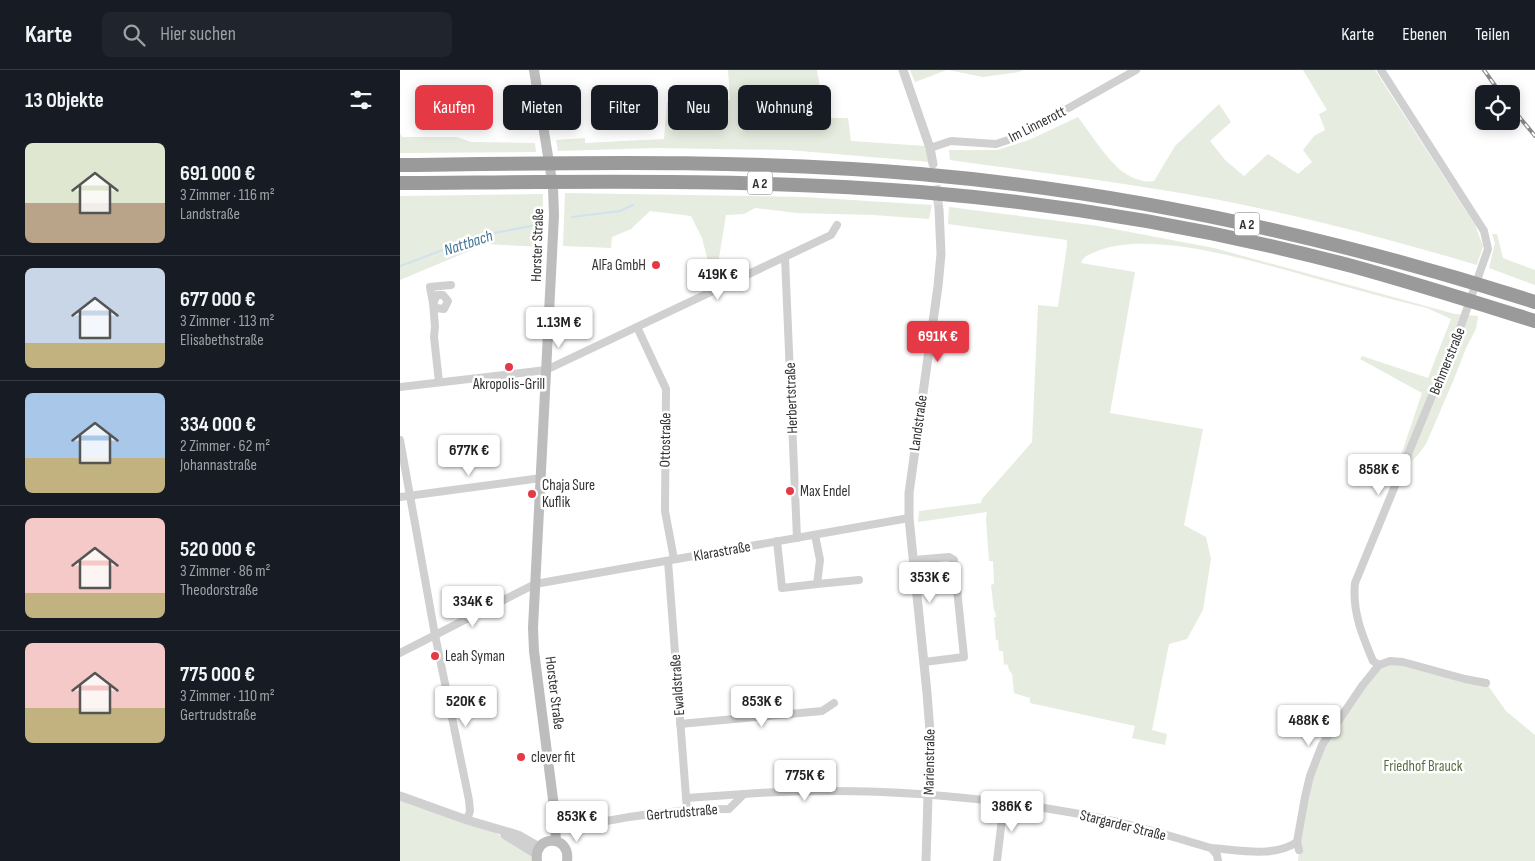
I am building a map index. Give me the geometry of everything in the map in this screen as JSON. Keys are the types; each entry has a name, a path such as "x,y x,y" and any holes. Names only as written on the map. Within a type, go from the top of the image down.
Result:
{"highway":[{"name":"A 2","path":"400,165 562,163 747,164 863,170 990,181 1101,196 1227,219 1356,250 1469,281 1535,302"},
{"name":"A 2","path":"400,183 745,182 863,188 966,197 1088,213 1222,236 1350,266 1535,321"}],"main road":[{"name":"Horster Straße","path":"534,70 553,187 554,215 533,628 534,651 554,807 556,841"},
{"path":"537,854 548,841 556,841 566,848 567,861"}],"street":[{"path":"903,70 930,148 933,164"},
{"name":"Im Linnerott","path":"930,148 952,141 996,144 1014,138 1136,70"},
{"name":"Behmerstraße","path":"1379,665 1373,661 1355,612 1355,583 1462,322 1488,249 1484,231 1381,70"},
{"name":"Landstraße","path":"909,518 910,487 938,277 940,254 939,209"},
{"path":"400,387 546,370 785,258 831,235 837,225"},
{"name":"Herbertstraße","path":"785,258 796,538"},
{"path":"439,382 434,337 436,326 430,287 451,285"},
{"name":"Ottostraße","path":"637,327 666,389 665,511 671,560"},
{"path":"400,440 469,800 470,811 467,820"},
{"path":"400,497 541,478"},
{"name":"Klarastraße","path":"400,653 536,584 909,518"},
{"name":"Marienstraße","path":"909,518 930,732 926,861"},
{"path":"815,535 820,560 817,584"},
{"path":"777,541 782,588 859,580"},
{"path":"914,560 951,557 954,560 964,658 924,662"},
{"name":"Ewaldstraße","path":"671,560 686,810"},
{"path":"1299,850 1297,842 1310,776 1322,745 1357,693 1379,665 1390,662 1402,662 1486,683"},
{"path":"680,724 822,711 834,703"},
{"name":"Gertrudstraße","path":"686,798 802,791 928,796"},
{"name":"Gertrudstraße","path":"556,827 576,827 630,817 686,810 729,809 744,794"},
{"path":"400,796 467,820 518,835 537,854"},
{"name":"Stargarder Straße","path":"928,796 1004,802 1076,813 1211,848"},
{"path":"997,861 1004,802"},
{"path":"1211,848 1274,852 1289,848 1297,842"},
{"path":"1211,848 1217,855 1218,861"}],"green space":[{"path":"728,70 817,70 820,85 738,85 738,130 831,130 831,118 848,118 851,141 925,146 930,162 788,150 656,148 558,151 556,140 585,138 585,143 664,139 667,102 668,130 728,130 728,100 730,100"},
{"path":"910,70 947,70 915,82"},
{"path":"948,70 1023,70 983,77"},
{"path":"1303,70 1375,70 1475,225 1483,246 1477,265 1344,228 1209,198 1079,177 950,160 949,150 997,150 1029,140 1078,117 1101,149 1119,169 1139,180 1150,182 1154,181 1175,146 1219,104 1231,122 1210,141 1225,160 1244,176 1268,154 1298,174 1312,162 1303,150 1314,136 1325,130 1319,114 1327,110"},
{"path":"400,133 402,137 457,137 471,142 535,143 536,152 400,153"},
{"path":"565,193 804,197 932,205 929,219 797,213 755,208 744,214 726,215 718,264 710,269 702,238 691,216 650,211 631,229 612,237 611,248 563,246"},
{"path":"543,194 542,247 486,244 400,280 400,196"},
{"path":"949,207 1098,226 1214,248 1455,314 1478,316 1476,329 1466,348 1426,444 1416,457 1403,468 1401,455 1422,393 1360,359 1362,356 1428,378 1451,319 1427,308 1255,262 1198,249 1142,244 1117,246 1095,252 1083,259 1081,263 1135,272 1110,413 1203,429 1184,525 1206,537 1211,559 1203,610 1187,639 1169,644 1152,730 1167,734 1165,745 1132,738 1135,726 1030,703 1030,698 1014,693 1012,673 1007,664 1004,665 1003,651 999,651 998,640 996,640 994,617 996,617 991,585 994,584 993,561 989,561 987,512 918,522 919,511 981,503 982,499 1032,442 1038,305 1058,307 1067,245 1067,240 948,224"},
{"path":"1492,234 1497,234 1503,258 1535,270 1535,285 1489,268 1495,243"},
{"name":"Friedhof Brauck","path":"1390,661 1486,683 1506,711 1535,735 1535,861 1298,861 1305,797 1316,759 1373,672"},
{"path":"400,799 492,831 533,854 534,861 400,861"}],"waterway":[{"name":"Nattbach","path":"572,217 620,211 633,205"},
{"name":"Nattbach","path":"400,266 483,235 537,225"}],"tunnel":[{"path":"934,172 939,209"}],"railway":[{"path":"1484,70 1495,85"},
{"path":"1520,118 1535,136"}],"place":[{"name":"AlFa GmbH","path":"656,265"},
{"name":"Akropolis-Grill","path":"509,367"},
{"name":"Max Endel","path":"790,491"},
{"name":"Chaja Sure Kuflik","path":"532,494"},
{"name":"Leah Syman","path":"435,656"},
{"name":"clever fit","path":"521,757"}]}
